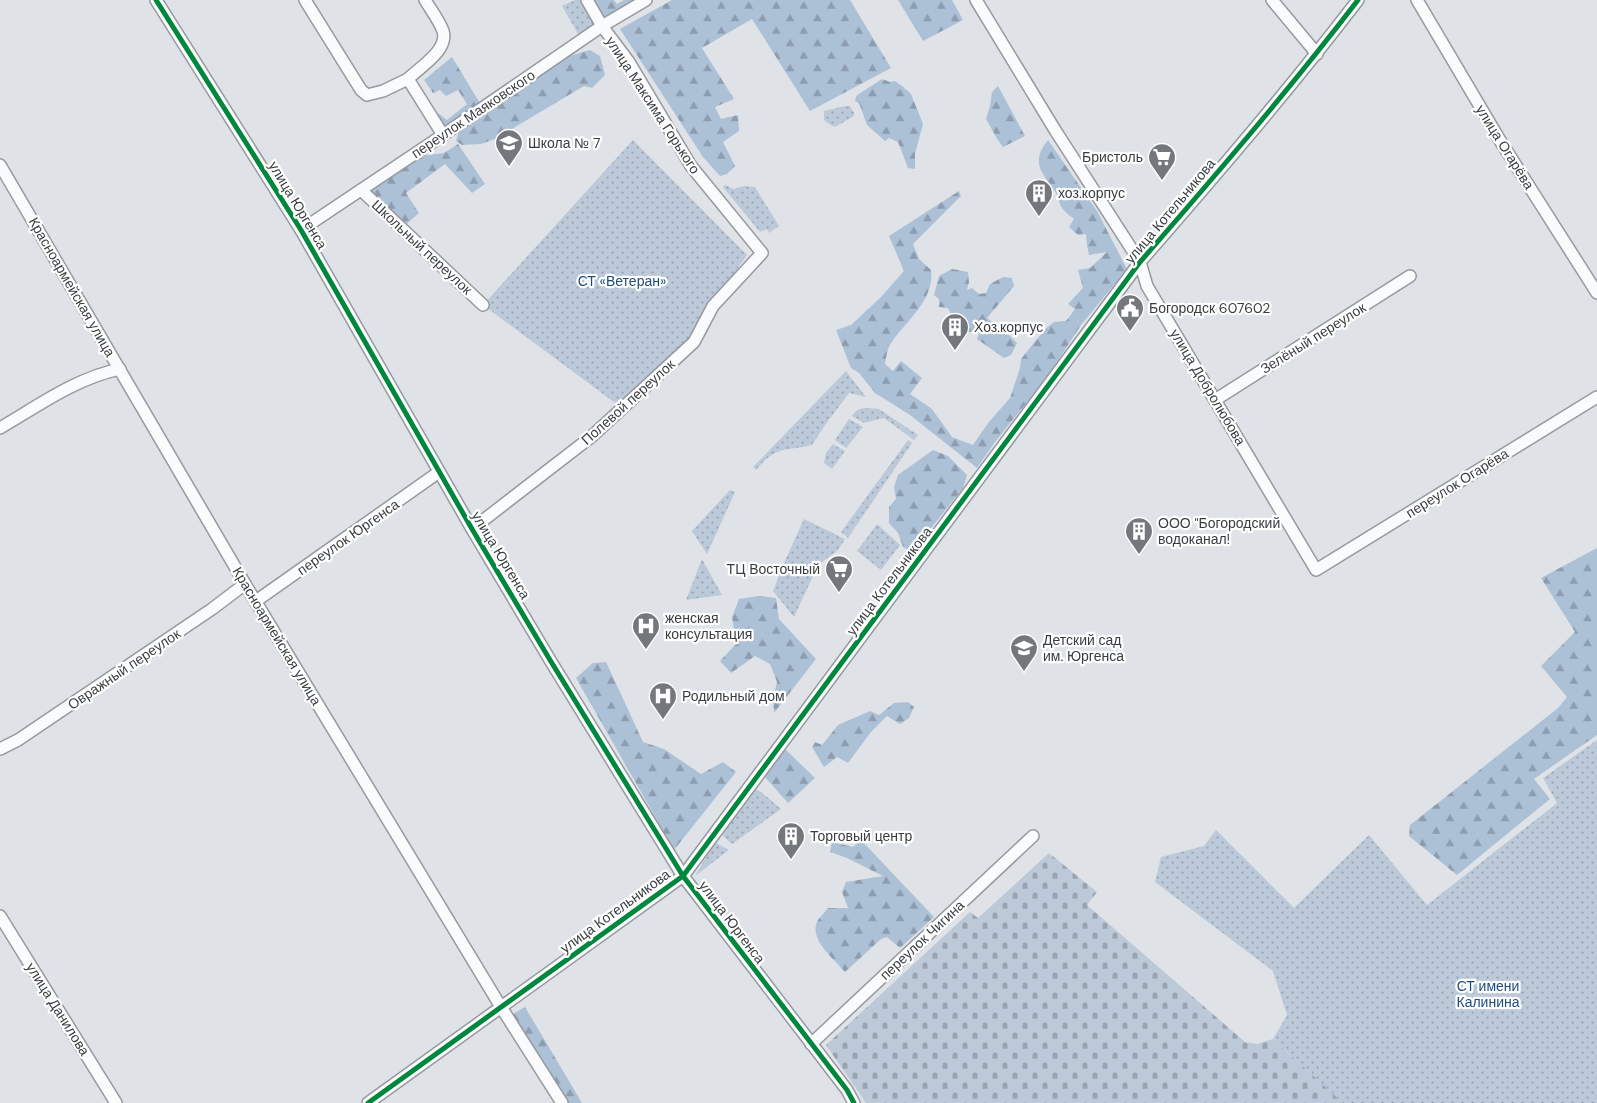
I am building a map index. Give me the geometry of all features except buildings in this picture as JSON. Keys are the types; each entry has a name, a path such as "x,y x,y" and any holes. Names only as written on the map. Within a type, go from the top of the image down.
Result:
{"street":[{"name":"улица Юргенса","path":"156,0 301,230 472,529 683,876 847,1090 854,1103"},
{"path":"305,0 361,90 367,95 382,91 408,79 438,52 444,41 443,31 425,0"},
{"name":"улица Максима Горького","path":"587,0 602,26 630,62 691,166 762,253"},
{"name":"переулок Маяковского","path":"301,230 602,26 646,0"},
{"name":"улица Добролюбова","path":"976,0 1055,130 1140,262 1147,286 1316,570"},
{"path":"1272,0 1317,54"},
{"name":"улица Котельникова","path":"368,1103 683,876 1140,262 1211,181 1317,54 1358,0"},
{"name":"улица Огарёва","path":"1417,0 1501,142 1597,293"},
{"path":"408,79 443,135"},
{"name":"Красноармейская улица","path":"0,165 256,601 501,1007 562,1103"},
{"name":"Школьный переулок","path":"361,190 483,305"},
{"name":"Полевой переулок","path":"472,529 592,437 694,342 713,306 762,253"},
{"name":"Зелёный переулок","path":"1215,400 1410,276"},
{"path":"0,428 72,386 104,372 120,369"},
{"name":"переулок Огарёва","path":"1316,570 1597,397"},
{"name":"переулок Юргенса","path":"256,601 439,472"},
{"name":"Овражный переулок","path":"0,749 18,740 164,642 246,584"},
{"name":"переулок Чигина","path":"811,1044 1033,836"},
{"name":"улица Данилова","path":"0,916 116,1103"}],"green space":[{"path":"575,0 583,0 597,25 581,39 562,6"},
{"path":"595,0 614,0 617,4 624,0 644,0 607,18 600,18 592,3"},
{"path":"672,0 850,0 891,68 810,111 752,19 702,48 734,99 715,107 721,119 738,115 739,131 723,142 735,166 727,174 720,176 703,157 620,29"},
{"path":"898,0 952,0 963,20 923,41"},
{"path":"590,50 600,56 605,75 592,88 584,86 495,139 481,144 462,145 456,141 460,127 562,58"},
{"path":"452,57 481,105 446,130 432,112 435,111 447,120 467,104 458,90 446,96 440,90 433,93 424,80"},
{"path":"882,79 890,82 895,81 911,94 923,124 915,154 915,169 908,168 898,142 889,138 885,141 867,125 859,103 855,101 856,96"},
{"path":"998,86 1025,136 1003,147 986,119 992,92"},
{"path":"850,106 854,116 835,127 824,120 824,111"},
{"name":"СТ «Ветеран»","path":"633,140 747,255 687,340 618,405 483,305"},
{"path":"1048,140 1097,211 1127,269 1081,325 1048,376 995,442 977,468 910,415 875,393 859,373 851,368 836,330 851,325 881,297 904,271 889,236 959,191 961,196 913,244 919,259 931,270 931,281 924,301 890,345 885,364 893,371 901,361 922,378 910,394 932,409 952,437 973,445 988,423 1010,398 1021,359 1045,329 1054,322 1066,321 1075,309 1068,304 1083,288 1078,270 1090,268 1107,252 1089,255 1086,234 1078,235 1069,227 1074,219 1060,205 1056,193 1040,168 1039,155"},
{"path":"458,144 485,184 472,193 445,164 406,193 419,213 404,226 370,194 372,188 419,156 444,153"},
{"path":"725,185 734,189 744,186 755,187 779,226 769,233 767,229 760,232 723,187"},
{"path":"952,269 968,272 969,282 967,290 972,288 979,294 986,293 990,284 1003,277 1012,278 1014,286 987,318 998,327 997,332 1009,335 1017,343 1011,355 1004,358 977,339 979,334 976,331 968,332 953,319 948,308 939,307 939,299 934,295 939,276"},
{"path":"846,371 866,397 849,393 812,445 775,453 756,470 753,467"},
{"path":"859,409 879,409 918,435 914,440 884,418 864,423 852,416"},
{"path":"849,419 863,427 846,448 835,440"},
{"path":"908,440 912,443 848,538 841,532"},
{"path":"833,444 845,451 832,469 824,463 826,453"},
{"path":"933,450 948,456 967,475 963,488 912,552 903,547 898,533 889,523 889,507 896,499 894,487 898,475"},
{"path":"730,490 735,492 707,554 692,531"},
{"path":"804,519 845,539 838,550 818,565 794,617 773,591"},
{"path":"877,524 900,545 881,570 857,551"},
{"path":"1597,548 1597,735 1534,779 1550,799 1457,875 1409,836 1410,825 1558,708 1567,697 1541,666 1575,632 1541,578"},
{"path":"702,559 722,595 686,600"},
{"path":"759,596 776,598 779,619 816,659 774,713 773,698 777,682 770,664 755,656 731,673 720,661 736,644 732,617 739,599"},
{"path":"606,662 643,742 664,749 701,774 723,762 736,772 674,850 576,678 593,663"},
{"path":"908,702 914,707 909,718 900,724 887,716 871,732 848,763 837,757 824,767 812,747 815,742 822,745 838,725 870,711 879,715 894,703"},
{"name":"СТ имени Калинина","path":"1597,740 1597,1103 1343,1103 1273,1039 1287,1015 1273,971 1155,882 1161,857 1204,846 1216,830 1294,908 1369,835 1427,905 1557,803 1543,778"},
{"path":"784,748 815,778 788,803 765,777"},
{"path":"755,789 781,809 732,844 722,835"},
{"path":"861,840 934,917 900,948 887,937 881,939 845,972 819,941 816,927 818,920 828,908 848,908 842,892 846,882 883,876 847,858 830,852 832,842 853,847"},
{"path":"715,842 729,850 695,876"},
{"path":"1049,853 1097,892 1087,905 1245,1042 1257,1044 1273,1039 1343,1103 866,1103 826,1045 970,912 978,918"},
{"path":"525,1007 582,1103 563,1103 509,1016"}],"cycle path":[{"path":"156,0 301,230 472,529 683,876 847,1090 854,1103"},
{"path":"368,1103 683,876 1140,262 1251,132 1358,0"}],"place":[{"name":"Школа № 7","path":"509,167"},
{"name":"Бристоль","path":"1162,181"},
{"name":"хоз.корпус","path":"1039,217"},
{"name":"Богородск 607602","path":"1130,332"},
{"name":"Хоз.корпус","path":"955,351"},
{"name":"ООО \"Богородский водоканал!","path":"1139,555"},
{"name":"ТЦ Восточный","path":"839,593"},
{"name":"женская консультация","path":"646,650"},
{"name":"Детский сад им. Юргенса","path":"1024,672"},
{"name":"Родильный дом","path":"663,720"},
{"name":"Торговый центр","path":"791,860"}]}
